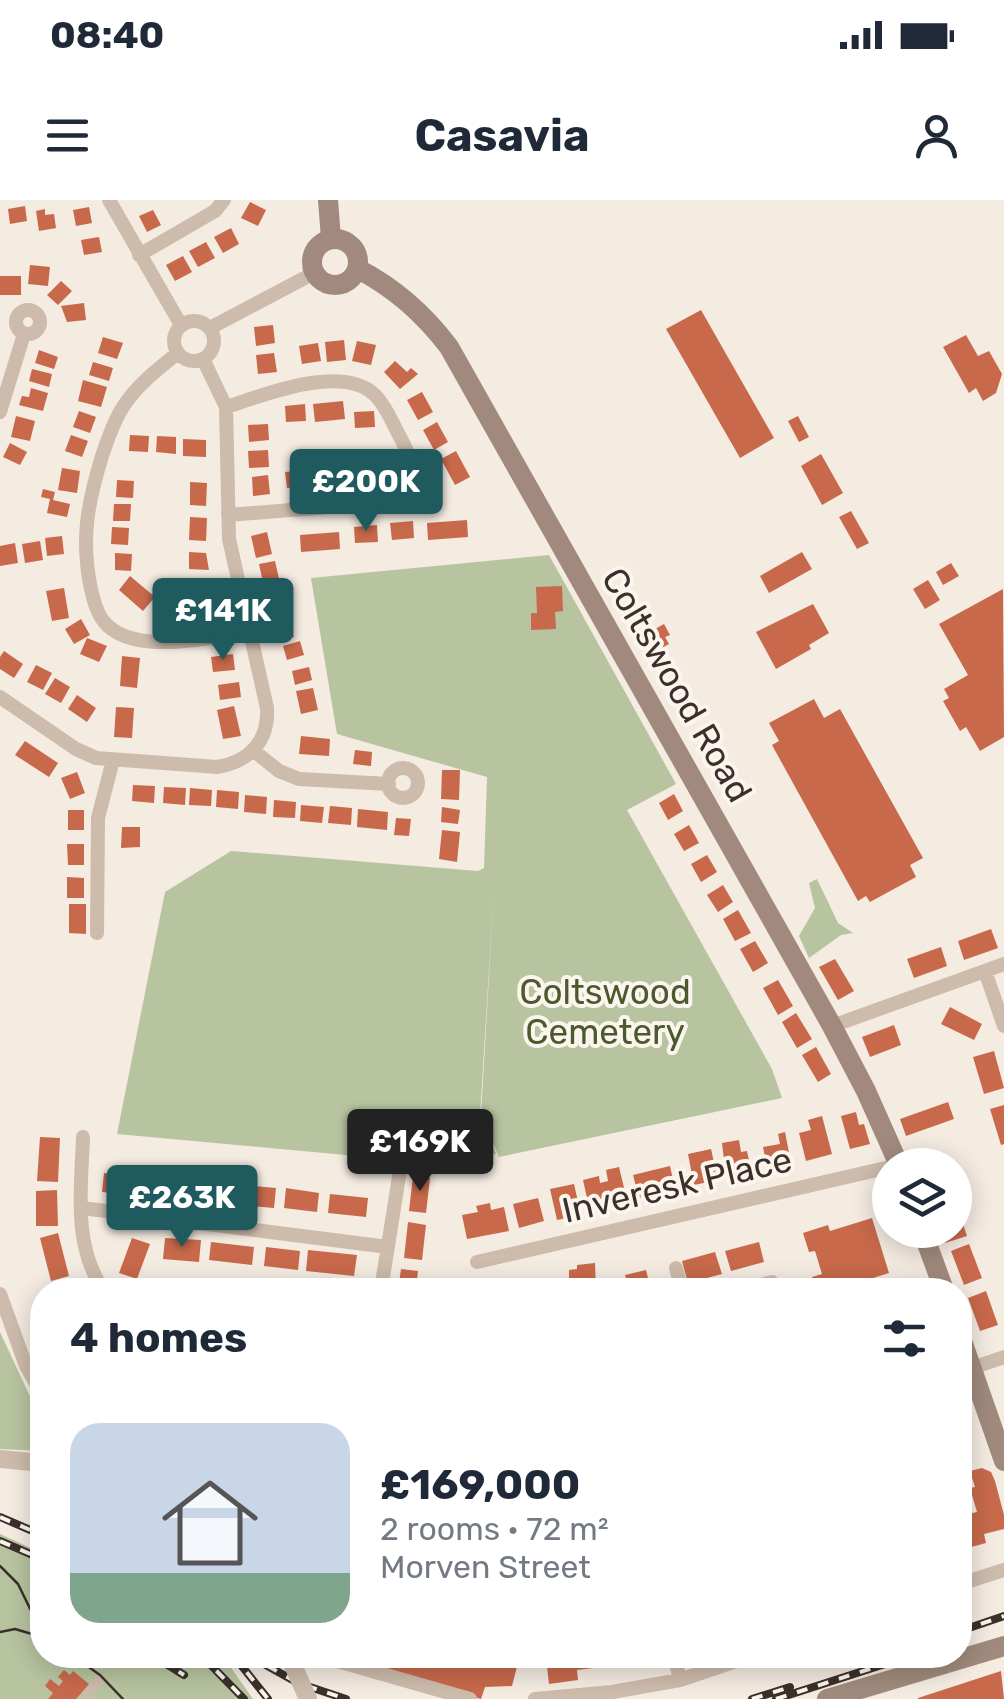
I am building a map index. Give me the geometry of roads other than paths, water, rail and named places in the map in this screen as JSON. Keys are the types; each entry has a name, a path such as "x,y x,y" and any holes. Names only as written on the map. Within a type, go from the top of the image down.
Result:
{"main road":[{"path":"328,200 331,239 316,250 314,274 331,285 342,284 352,279 358,269"},
{"name":"Coltswood Road","path":"331,239 345,241 355,249 358,269 390,285 434,327 449,348 832,1026 891,1148"},
{"path":"929,1248 940,1278"},
{"path":"972,1368 1004,1460"},
{"path":"972,1656 1004,1646"},
{"path":"827,1699 931,1668"}],"street":[{"path":"109,200 181,325"},
{"path":"138,255 215,211 224,200"},
{"path":"210,328 314,274"},
{"path":"195,320 210,328 214,343 203,359 190,360 178,352 174,338 181,325 195,320"},
{"path":"0,412 24,334"},
{"path":"178,352 155,370 124,406 109,438 86,512 84,552 93,598 106,625 129,638 192,642 250,629"},
{"path":"0,697 76,749 113,760 217,767 232,765 254,750 268,723 229,538 226,407 203,359"},
{"path":"226,407 295,385 344,382 362,386 383,405 409,454 418,484 415,494 402,500 228,516"},
{"path":"254,750 279,771 299,779 388,784"},
{"path":"98,933 98,818 113,760"},
{"path":"832,1026 1004,964"},
{"path":"984,971 1004,1026"},
{"path":"83,1138 83,1248 97,1278"},
{"path":"384,1278 401,1164"},
{"name":"Inveresk Place","path":"478,1262 872,1171"},
{"path":"82,1208 388,1246"},
{"path":"676,1268 679,1278"},
{"path":"0,1294 30,1373"},
{"path":"972,1368 1004,1357"},
{"path":"0,1459 30,1462"},
{"path":"972,1580 1004,1570"},
{"path":"294,1668 308,1699"},
{"path":"362,1668 470,1699"},
{"path":"677,1668 680,1680"},
{"path":"535,1699 612,1692 680,1680 716,1668"},
{"path":"84,1699 99,1680"}],"tram line":[{"path":"0,1566 18,1584 30,1608"},
{"path":"0,1632 15,1629 30,1633"},
{"path":"90,1668 123,1699"}],"railway":[{"path":"0,1517 30,1530"},
{"path":"0,1541 30,1554"},
{"path":"972,1627 1004,1616"},
{"path":"173,1668 184,1675"},
{"path":"214,1668 244,1699"},
{"path":"243,1668 268,1699"},
{"path":"271,1668 298,1683 346,1699"},
{"path":"776,1699 873,1668"},
{"path":"752,1699 790,1687"}],"park label":[{"name":"Coltswood Cemetery","path":"605,1012"}]}
